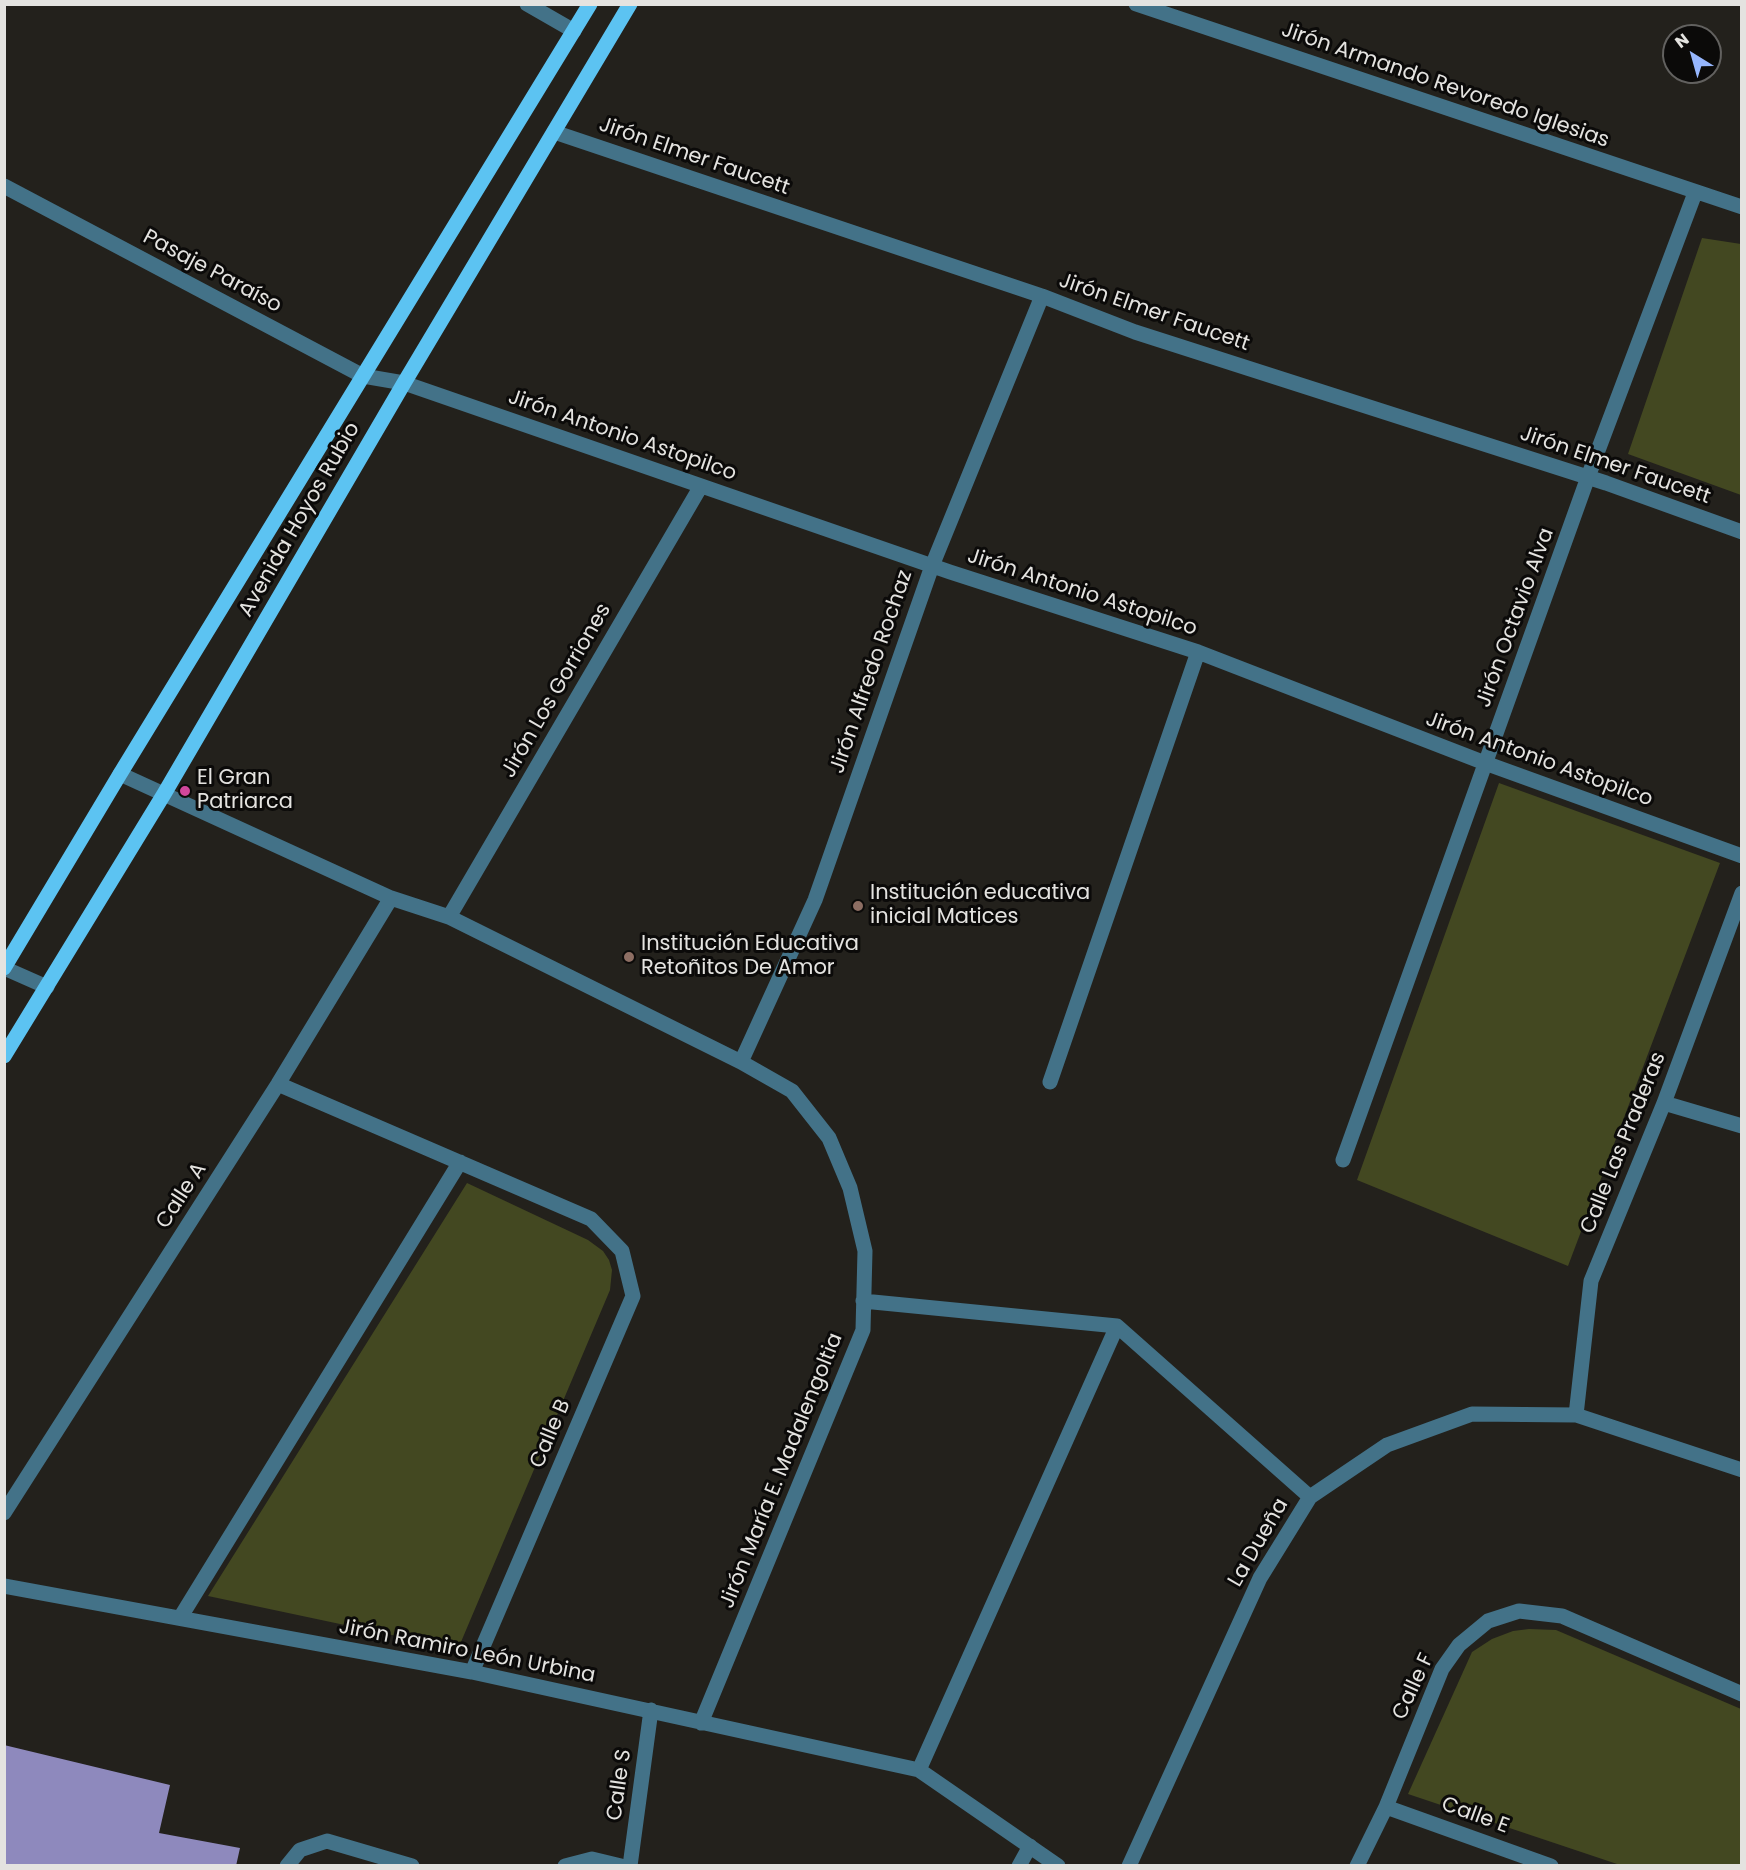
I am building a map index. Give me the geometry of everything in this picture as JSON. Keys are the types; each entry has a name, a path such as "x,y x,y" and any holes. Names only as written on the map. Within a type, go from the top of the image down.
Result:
{"main road":[{"name":"Avenida Hoyos Rubio","path":"4,968 590,4"},
{"name":"Avenida Hoyos Rubio","path":"4,1056 164,794 404,383 630,4"}],"street":[{"path":"527,4 573,31"},
{"name":"Jirón Armando Revoredo Iglesias","path":"1136,4 1742,207"},
{"name":"Jirón Elmer Faucett","path":"554,132 1042,296 1135,332 1588,477 1742,532"},
{"name":"Pasaje Paraíso","path":"4,186 363,376 404,383"},
{"name":"Jirón Octavio Alva","path":"1344,1160 1588,477 1695,193"},
{"name":"Jirón Alfredo Rochaz","path":"741,1062 814,900 932,566 1042,296"},
{"name":"Jirón Antonio Astopilco","path":"404,383 932,566 1198,652 1485,763 1742,856"},
{"name":"Jirón Los Gorriones","path":"449,917 701,486"},
{"path":"1050,1082 1198,652"},
{"name":"Jirón María E. Madalengoltia","path":"120,774 392,898 449,917 741,1062 792,1092 830,1138 850,1188 865,1251 863,1330 701,1723"},
{"name":"Calle Las Praderas","path":"1576,1415 1591,1281 1664,1103 1742,893"},
{"name":"Calle A","path":"4,1513 278,1084 392,898"},
{"path":"4,968 47,987"},
{"path":"180,1618 460,1162 278,1084"},
{"path":"1664,1103 1742,1126"},
{"name":"Calle B","path":"460,1162 591,1219 622,1251 633,1296 472,1672"},
{"path":"863,1301 1116,1326 1310,1497"},
{"path":"1058,1866 919,1770 1116,1326"},
{"name":"La Dueña","path":"1129,1866 1260,1578 1310,1497 1387,1445 1472,1414 1576,1415 1742,1470"},
{"name":"Jirón Ramiro León Urbina","path":"4,1586 472,1672 919,1770"},
{"name":"Calle F","path":"1357,1866 1386,1807 1442,1669 1459,1645 1488,1621 1519,1611 1562,1616 1742,1694"},
{"name":"Calle S","path":"630,1866 651,1710"},
{"name":"Calle E","path":"1386,1807 1551,1866"},
{"path":"287,1866 300,1850 327,1841 412,1866"},
{"path":"1019,1866 1030,1846"},
{"path":"565,1866 591,1859 621,1866"}],"green space":[{"path":"1702,238 1741,244 1741,495 1628,454"},
{"path":"1499,783 1720,863 1568,1266 1357,1180"},
{"path":"467,1183 588,1240 603,1251 612,1270 610,1290 458,1649 208,1596"},
{"path":"1556,1630 1741,1709 1741,1865 1620,1865 1408,1794 1472,1652 1492,1639 1513,1631"}],"building":[{"path":"4,1745 170,1785 159,1833 240,1848 236,1866 4,1866"}],"place":[{"name":"El Gran Patriarca","path":"185,791"},
{"name":"Institución educativa inicial Matices","path":"858,906"},
{"name":"Institución Educativa Retoñitos De Amor","path":"629,957"}]}
